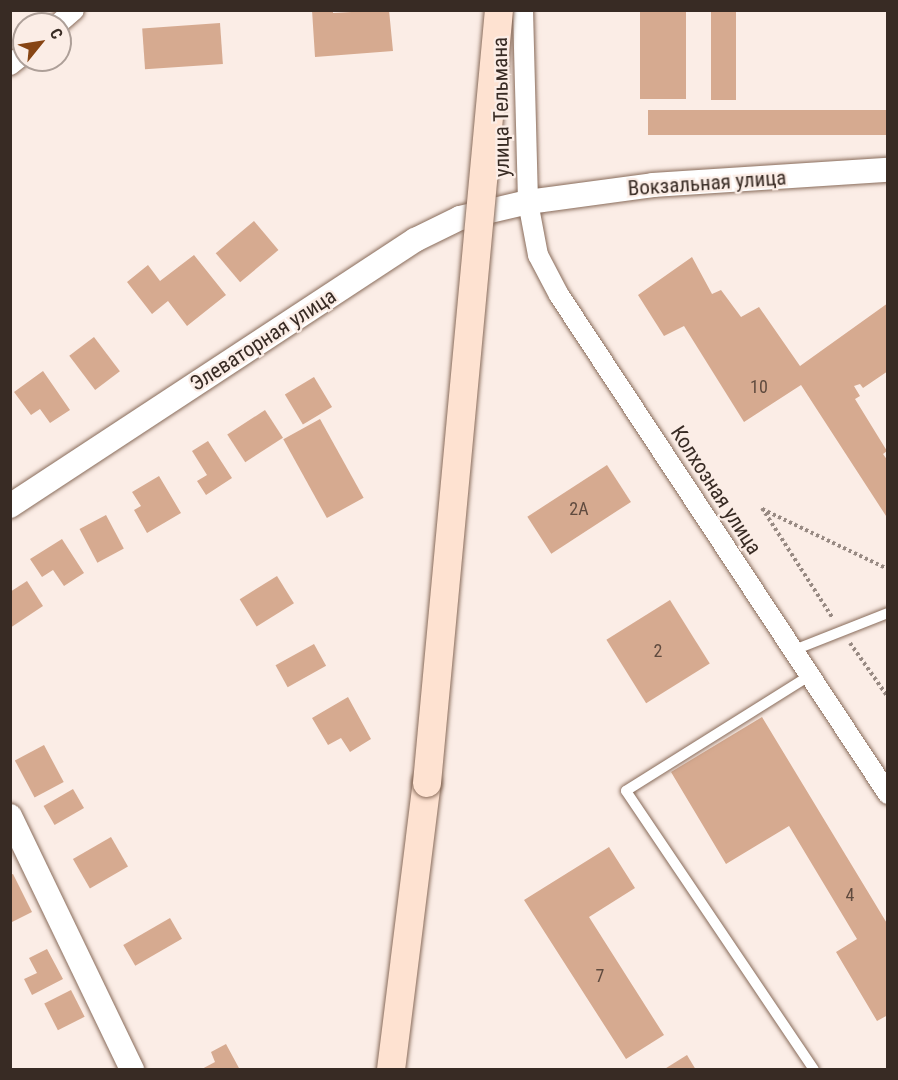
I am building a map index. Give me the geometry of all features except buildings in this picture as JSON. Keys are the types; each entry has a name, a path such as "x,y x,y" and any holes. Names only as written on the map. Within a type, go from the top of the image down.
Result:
{"main road":[{"path":"390,1068 427,783 499,10"}],"street":[{"name":"улица Тельмана","path":"523,10 528,202"},
{"name":"Вокзальная улица","path":"528,202 653,185 888,170"},
{"name":"Элеваторная улица","path":"10,506 415,240 460,218 528,202"},
{"name":"Колхозная улица","path":"528,202 538,255 559,295 888,794"},
{"path":"10,816 132,1070"}],"lane":[{"path":"794,650 888,612"},
{"path":"809,676 626,791 814,1070"}],"path":[{"path":"888,568 762,508 842,632 888,697"}]}
